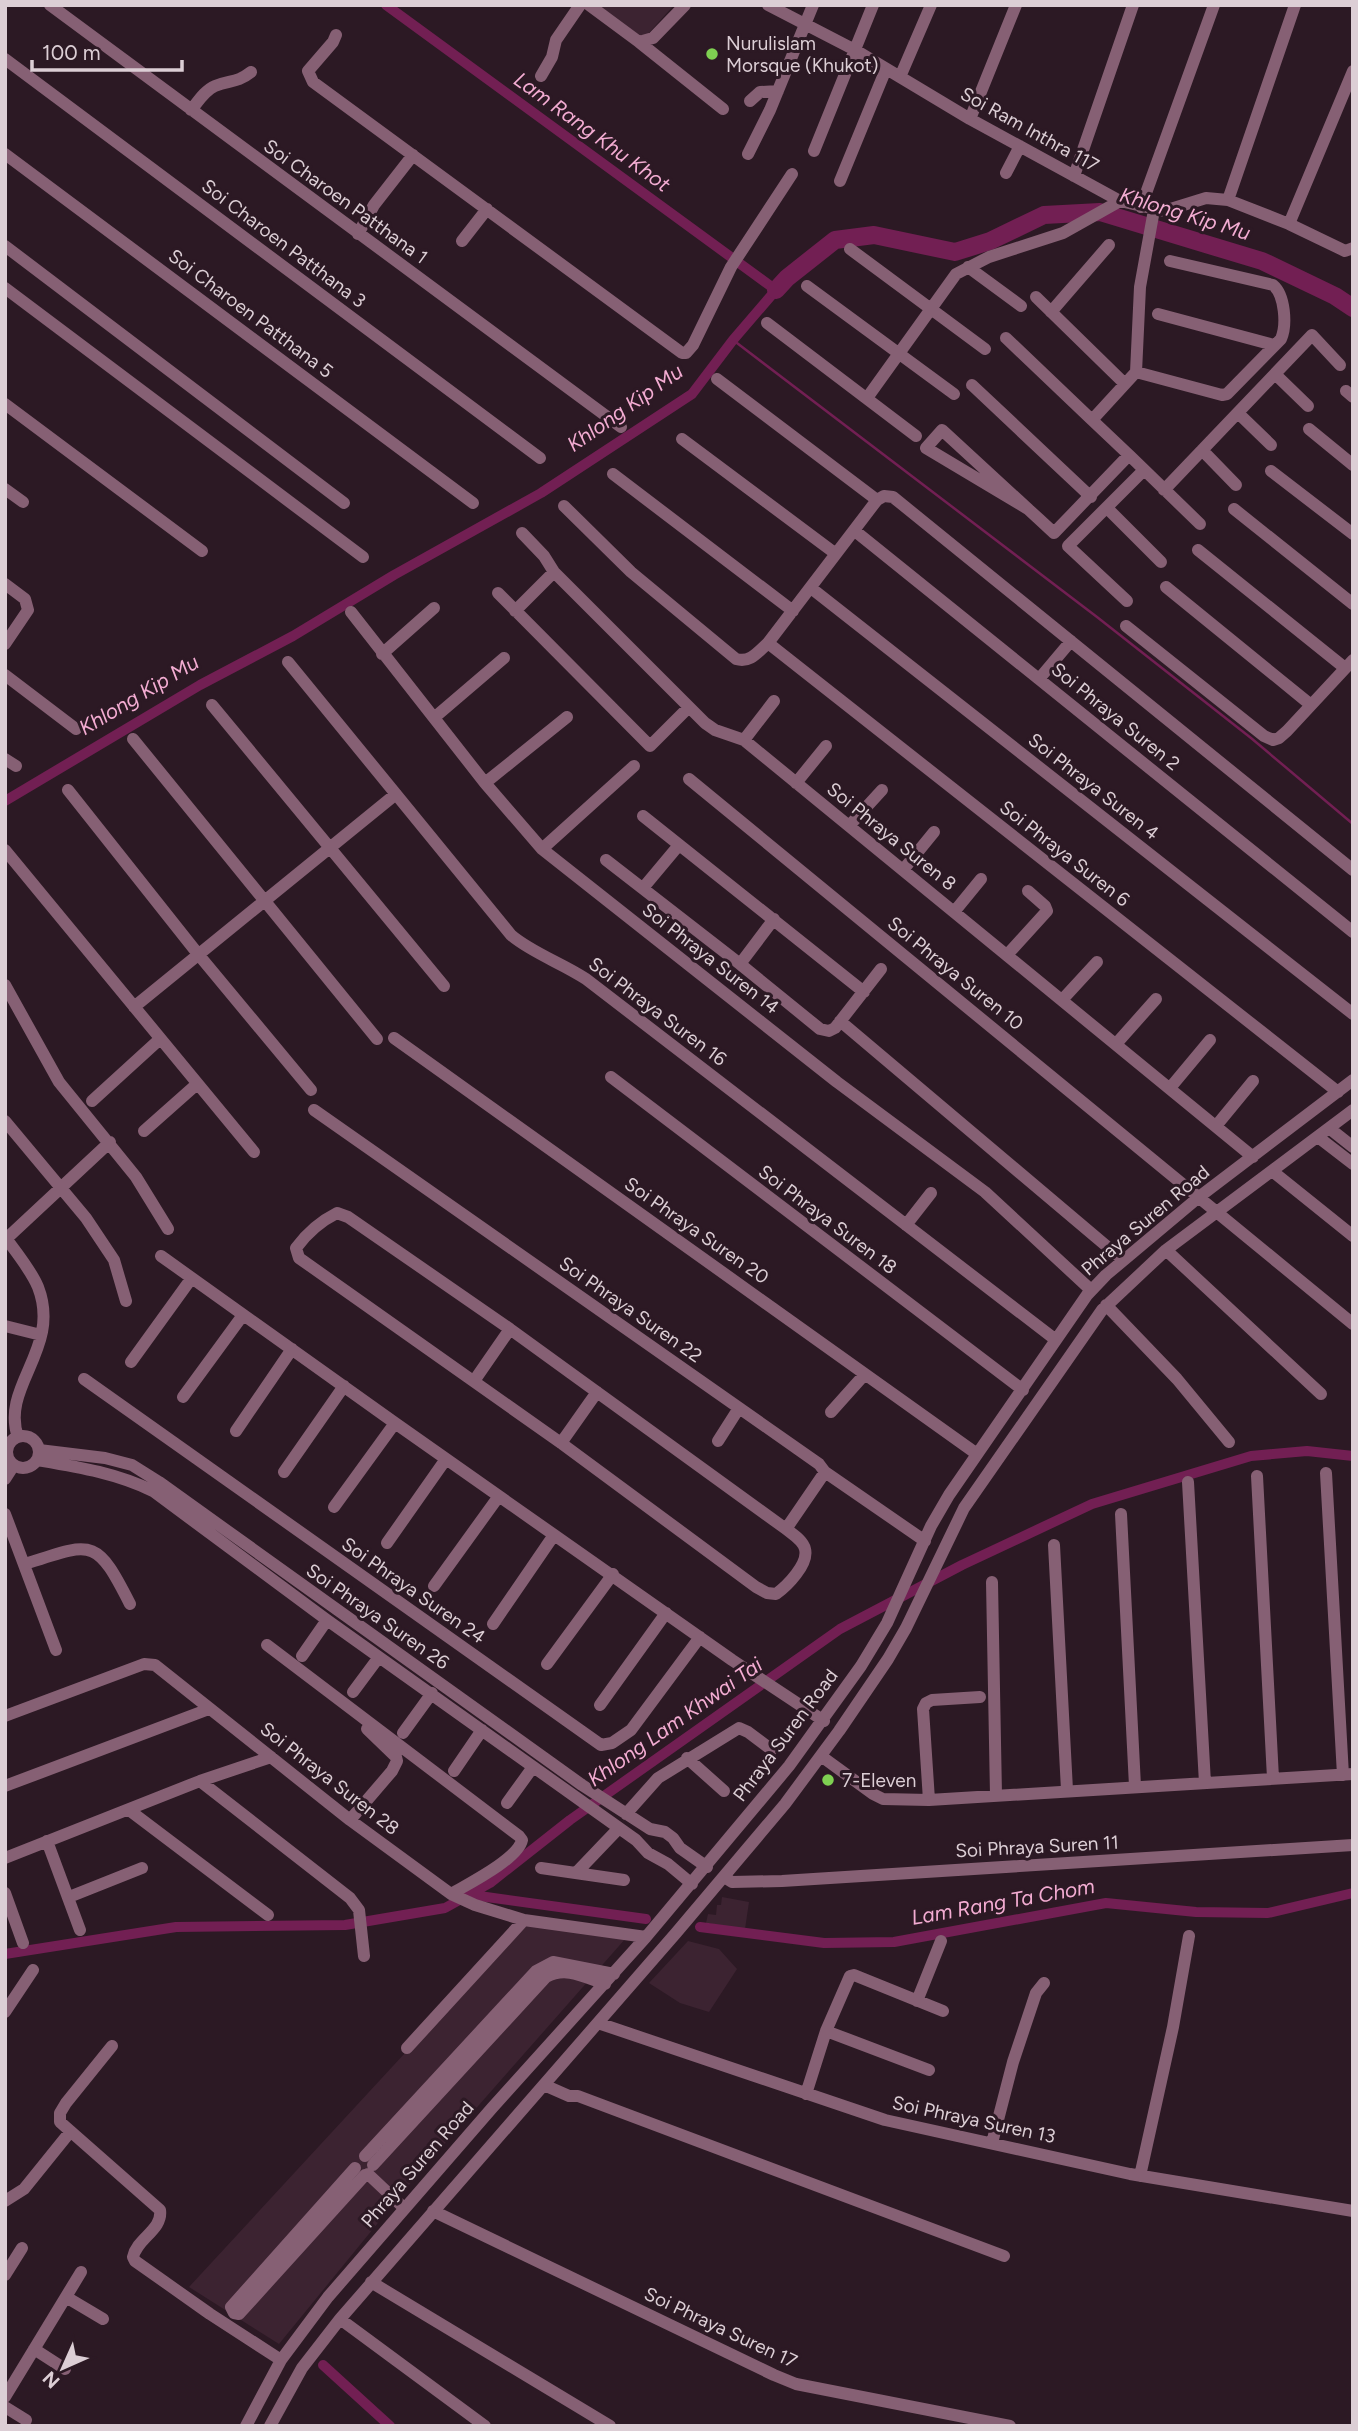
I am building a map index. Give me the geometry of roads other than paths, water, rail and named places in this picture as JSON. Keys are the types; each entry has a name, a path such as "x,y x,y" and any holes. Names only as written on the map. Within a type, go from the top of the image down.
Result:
{"street":[{"name":"Soi Charoen Patthana 1","path":"50,5 621,427"},
{"path":"541,76 552,57 556,40 580,5"},
{"path":"589,5 723,109"},
{"name":"Soi Ram Inthra 117","path":"768,5 855,50 970,119 1074,176 1115,204 1141,207 1153,217 1206,198 1228,200 1289,224 1345,251 1353,248"},
{"path":"748,154 778,91 813,5"},
{"path":"814,151 873,5"},
{"path":"900,78 931,5"},
{"path":"970,119 1016,5"},
{"path":"1074,176 1133,5"},
{"path":"1141,207 1214,5"},
{"path":"1228,200 1295,5"},
{"path":"639,42 653,38 682,6"},
{"path":"336,35 333,43 308,71 309,77 325,93 682,353 686,353 693,345 731,267 792,174"},
{"name":"Soi Charoen Patthana 3","path":"5,59 540,458"},
{"path":"840,181 886,69"},
{"path":"1289,224 1353,71"},
{"path":"191,110 215,86 235,82 251,72"},
{"path":"750,101 760,92 778,91"},
{"path":"1006,173 1020,146"},
{"name":"Soi Charoen Patthana 5","path":"5,154 473,503"},
{"path":"358,234 374,205 413,155"},
{"path":"867,398 956,274 989,257 1063,233 1115,204"},
{"path":"462,241 487,209"},
{"path":"1092,420 1136,372 1136,333 1145,251 1153,217"},
{"path":"1052,312 1109,245"},
{"path":"5,246 344,503"},
{"path":"850,249 985,349"},
{"path":"1136,372 1222,395 1227,394 1281,339 1284,330 1281,300 1277,288 1273,285 1170,261"},
{"path":"968,267 1021,306"},
{"path":"807,286 954,394"},
{"path":"5,288 363,557"},
{"path":"1036,297 1125,384"},
{"path":"1158,314 1275,345"},
{"path":"767,323 916,436"},
{"path":"1164,490 1312,335 1340,365"},
{"path":"1006,338 1200,524"},
{"path":"1275,374 1308,406"},
{"path":"717,379 877,500"},
{"path":"972,385 1091,497"},
{"path":"5,404 202,551"},
{"path":"1238,413 1271,445"},
{"path":"1309,429 1353,465"},
{"path":"1028,509 926,447 942,430 1028,509 1054,533 1129,455"},
{"path":"682,439 836,554"},
{"path":"1202,450 1236,485"},
{"path":"1127,601 1068,546 1144,470"},
{"path":"1271,471 1353,534"},
{"path":"613,474 793,611"},
{"path":"5,489 23,502"},
{"path":"564,506 631,572 736,659 744,662 768,643 877,500 884,496 893,497 1353,870"},
{"path":"1107,508 1161,562"},
{"path":"1234,509 1353,604"},
{"name":"Soi Phraya Suren 2","path":"855,531 1353,932"},
{"name":"Soi Phraya Suren 8","path":"522,533 544,556 554,572 715,730 744,740 1253,1157"},
{"path":"1126,626 1264,736 1273,740 1279,738 1349,664 1198,550"},
{"path":"514,611 554,572"},
{"path":"5,584 25,599 28,610 5,644"},
{"path":"1166,587 1311,705"},
{"name":"Soi Phraya Suren 4","path":"811,588 1353,1014"},
{"path":"498,593 650,746 689,707"},
{"path":"382,654 434,608"},
{"name":"Soi Phraya Suren 14","path":"351,612 485,782 542,849 837,1083 985,1192 1091,1290"},
{"path":"1039,680 1070,641"},
{"name":"Soi Phraya Suren 6","path":"768,643 1338,1092"},
{"path":"435,717 504,659"},
{"name":"Soi Phraya Suren 16","path":"288,662 519,942 564,964 586,979 1056,1340"},
{"path":"5,675 76,729"},
{"path":"744,740 774,701"},
{"path":"212,705 444,986"},
{"path":"485,782 568,717"},
{"path":"133,738 377,1039"},
{"path":"796,783 826,746"},
{"path":"542,849 634,766"},
{"name":"Soi Phraya Suren 10","path":"689,779 1353,1324"},
{"path":"68,790 198,954 311,1090"},
{"path":"849,826 882,790"},
{"path":"134,1007 396,794"},
{"path":"643,816 864,992"},
{"path":"903,870 934,832"},
{"path":"643,888 679,845"},
{"path":"5,850 254,1152"},
{"path":"606,860 820,1029 829,1031 881,969"},
{"path":"954,912 981,879"},
{"path":"1007,955 1046,911 1045,906 1028,891"},
{"path":"740,964 775,919"},
{"path":"1062,1000 1097,962"},
{"path":"5,985 9,1003 59,1082 136,1177 168,1229"},
{"path":"1116,1044 1156,999"},
{"path":"839,1021 1124,1260"},
{"name":"Soi Phraya Suren 20","path":"394,1038 977,1454"},
{"path":"92,1101 160,1039"},
{"path":"1170,1088 1210,1040"},
{"name":"Soi Phraya Suren 18","path":"611,1077 1023,1390"},
{"name":"Phraya Suren Road","path":"246,2426 281,2360 327,2297 707,1867 824,1721 887,1623 949,1495 1091,1290 1199,1197 1353,1080"},
{"path":"1216,1126 1253,1081"},
{"path":"144,1131 197,1084"},
{"name":"Soi Phraya Suren 22","path":"314,1110 819,1464 825,1472 924,1544"},
{"name":"Phraya Suren Road","path":"270,2426 302,2368 340,2319 724,1877 821,1756 871,1685 906,1628 964,1508 1106,1305 1166,1250 1353,1110"},
{"path":"5,1122 86,1218 114,1260 126,1301"},
{"path":"1329,1128 1353,1147"},
{"path":"1318,1137 1353,1164"},
{"path":"5,1479 14,1465 7,1450 18,1437 12,1424 13,1400 41,1335 42,1309 38,1287 6,1238 110,1142"},
{"path":"1272,1171 1353,1236"},
{"path":"906,1225 931,1194"},
{"path":"337,1213 348,1217 510,1329 786,1529 801,1541 806,1550 804,1562 784,1588 776,1594 767,1593 474,1381 299,1258 296,1248 302,1240 321,1222 337,1213"},
{"path":"1166,1250 1321,1394"},
{"path":"161,1256 554,1535 824,1721"},
{"path":"131,1362 191,1279"},
{"path":"1106,1305 1177,1379 1229,1442"},
{"path":"183,1396 243,1315"},
{"path":"5,1326 41,1335"},
{"path":"474,1381 510,1329"},
{"path":"236,1431 292,1349"},
{"path":"831,1412 865,1374"},
{"name":"Soi Phraya Suren 24","path":"84,1379 601,1745 612,1743 631,1730 700,1637"},
{"path":"284,1472 344,1387"},
{"path":"561,1443 597,1392"},
{"path":"718,1441 739,1408"},
{"path":"334,1507 395,1423"},
{"name":"Soi Phraya Suren 26","path":"18,1437 32,1438 38,1455"},
{"name":"Soi Phraya Suren 26","path":"14,1465 27,1468 38,1455"},
{"name":"Soi Phraya Suren 26","path":"38,1455 105,1458 132,1465 159,1482 308,1598 501,1735 650,1829 665,1832 680,1848 707,1867"},
{"path":"387,1542 446,1459"},
{"path":"786,1529 825,1472"},
{"path":"821,1756 883,1799 929,1800 1348,1775 1326,1474"},
{"path":"1257,1476 1273,1778"},
{"path":"1188,1482 1205,1783"},
{"path":"434,1586 499,1496"},
{"path":"5,1514 56,1650"},
{"path":"1121,1514 1135,1786"},
{"path":"492,1624 554,1535"},
{"path":"1054,1545 1067,1790"},
{"path":"25,1564 74,1548 91,1551 112,1568 130,1604"},
{"path":"547,1664 613,1574"},
{"path":"992,1582 996,1795"},
{"name":"Soi Phraya Suren 26","path":"308,1598 327,1620 482,1730 501,1735 533,1767 636,1840 652,1856 668,1864 692,1884"},
{"path":"600,1705 666,1612"},
{"path":"302,1656 327,1620"},
{"path":"267,1644 519,1836 522,1840 517,1851 458,1897"},
{"path":"353,1692 379,1657"},
{"name":"Soi Phraya Suren 28","path":"5,1716 150,1664 155,1665 350,1820 458,1897 524,1920 646,1937"},
{"path":"403,1733 432,1693"},
{"path":"929,1800 923,1709 926,1703 932,1700 980,1697"},
{"path":"5,1786 209,1709"},
{"path":"350,1820 397,1762 396,1756 361,1725"},
{"path":"626,1814 650,1784 687,1758 739,1728 772,1750"},
{"path":"454,1771 482,1730"},
{"path":"5,1858 200,1781 271,1757"},
{"path":"687,1758 724,1791"},
{"path":"507,1803 533,1767"},
{"path":"200,1781 350,1898 359,1910 364,1956"},
{"path":"129,1810 268,1915"},
{"path":"576,1873 619,1828"},
{"path":"47,1841 80,1930"},
{"name":"Soi Phraya Suren 11","path":"724,1877 732,1882 782,1881 1353,1845"},
{"path":"668,1864 680,1848"},
{"path":"69,1896 142,1868"},
{"path":"541,1868 624,1880"},
{"path":"5,1894 23,1943"},
{"path":"407,2048 524,1920"},
{"path":"1140,2176 1171,2040 1189,1936"},
{"path":"917,2001 941,1941"},
{"path":"367,2168 231,2307 234,2313 239,2314 367,2168 536,1971 553,1962 609,1979"},
{"path":"5,2012 33,1970"},
{"path":"806,2094 826,2031 850,1976 854,1975 943,2011"},
{"path":"992,2143 1013,2062 1036,1993 1044,1983"},
{"name":"Soi Phraya Suren 13","path":"598,2023 885,2120 1140,2176 1353,2211"},
{"path":"826,2031 929,2070"},
{"path":"113,2046 60,2113 60,2122 160,2210 162,2214 158,2224 135,2249 135,2261 281,2360"},
{"path":"547,2082 569,2096 578,2096 1004,2256"},
{"path":"504,2095 522,2111"},
{"path":"5,2201 24,2189 70,2132"},
{"path":"367,2168 407,2205"},
{"name":"Soi Phraya Suren 17","path":"433,2211 796,2384 1010,2426"},
{"path":"5,2275 22,2248"},
{"path":"5,2398 81,2272"},
{"path":"371,2282 610,2426"},
{"path":"66,2297 103,2319"},
{"path":"340,2319 483,2425"},
{"path":"34,2349 65,2369"},
{"path":"5,2407 26,2420"}],"waterway":[{"name":"Khlong Kip Mu","path":"5,801 200,685 293,636 394,575 541,493 692,394 776,290 386,5"},
{"name":"Khlong Kip Mu","path":"776,290 835,240 874,235 955,252 990,241 1044,215 1100,212 1262,261 1335,296 1353,308"},
{"path":"733,340 1097,617 1251,738 1353,824"},
{"name":"Khlong Lam Khwai Tai","path":"5,1954 176,1927 345,1925 445,1908 490,1883 570,1820 840,1629 962,1565 1092,1504 1251,1456 1307,1451 1353,1456"},
{"name":"Lam Rang Ta Chom","path":"700,1927 824,1943 894,1942 1106,1903 1196,1912 1268,1913 1353,1893"},
{"name":"Lam Rang Ta Chom","path":"472,1895 646,1919"},
{"path":"323,2365 390,2426"}],"place":[{"name":"Nurulislam Morsque (Khukot)","path":"712,54"},
{"name":"7-Eleven","path":"828,1780"}],"water label":[{"name":"Lam Rang Khu Khot","path":"592,132"}]}
